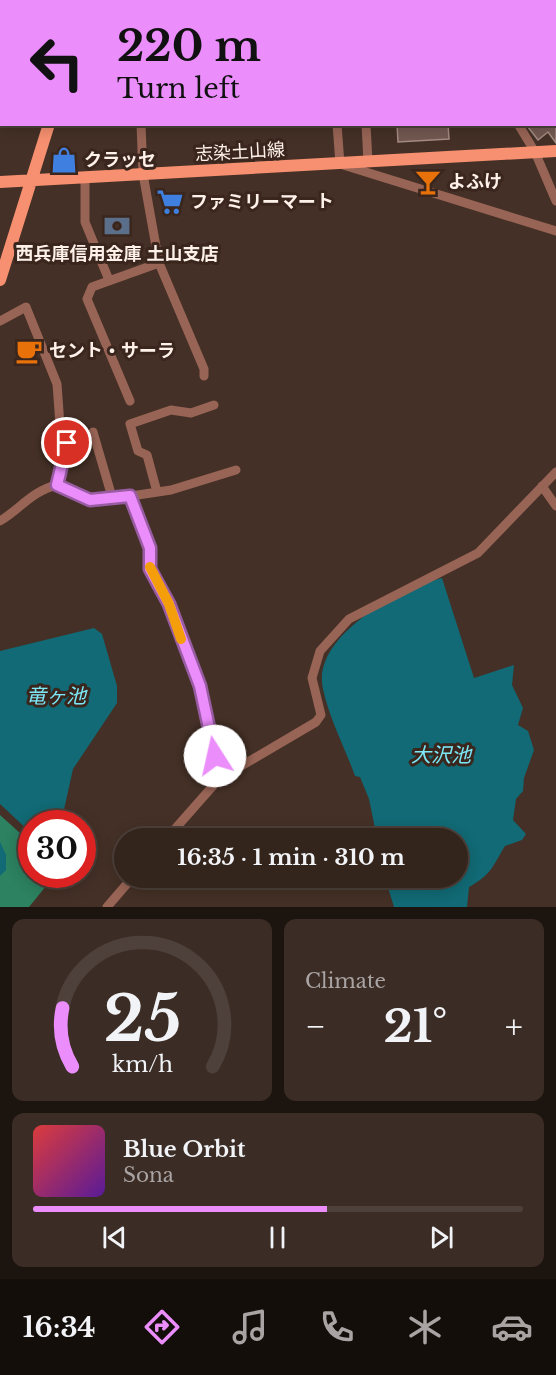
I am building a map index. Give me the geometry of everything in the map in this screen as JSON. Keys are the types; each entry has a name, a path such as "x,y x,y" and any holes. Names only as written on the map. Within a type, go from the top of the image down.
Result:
{"main road":[{"path":"0,280 48,126"},
{"name":"志染土山線","path":"0,182 556,151"}],"street":[{"path":"141,126 143,174 159,263 204,369 204,376"},
{"path":"337,126 340,164 457,198 556,231"},
{"path":"366,126 368,162"},
{"path":"519,126 535,152 556,201"},
{"path":"85,178 85,222 110,280"},
{"path":"130,401 87,298 92,287 159,263"},
{"path":"0,321 26,307 57,384 60,424 67,443 57,485"},
{"path":"157,492 147,455 138,451 130,424 171,410 191,413 214,405"},
{"path":"93,432 112,497"},
{"path":"0,521 43,488 57,485 90,500 157,492 236,470"},
{"path":"176,828 219,779 316,722 321,715 312,678 320,651 349,619 478,553 556,472"},
{"path":"542,486 556,506"},
{"path":"130,496 150,548 150,569 169,604 200,686 219,779"},
{"path":"107,907 123,888"}],"green space":[{"path":"0,815 18,831 18,888 44,888 29,907 0,907"}],"water":[{"name":"大沢池","path":"442,578 474,678 514,665 512,685 523,708 518,725 528,731 534,750 524,778 523,791 516,799 513,820 526,834 522,840 505,846 487,874 469,887 467,907 394,907 388,888 468,888 468,828 375,828 369,799 360,777 355,776 329,711 323,689 323,669 331,651 344,633 383,604"},
{"name":"竜ヶ池","path":"94,628 102,634 117,686 117,703 73,769 64,810 18,810 18,821 0,804 0,651"},
{"path":"0,842 6,855 6,870 0,876"}],"building":[{"path":"397,126 448,126 449,139 398,142"},
{"path":"556,126 556,143 548,132 538,140 528,127"}],"slow traffic":[{"path":"150,567 169,604 181,639"}],"place":[{"name":"クラッセ","path":"64,160"},
{"name":"よふけ","path":"428,182"},
{"name":"ファミリーマート","path":"170,202"},
{"name":"西兵庫信用金庫 土山支店","path":"117,226"},
{"name":"セント・サーラ","path":"29,351"}],"route":[{"path":"67,443 57,485 90,500 130,496 150,548 150,569 169,604 200,686 215,756"}]}
